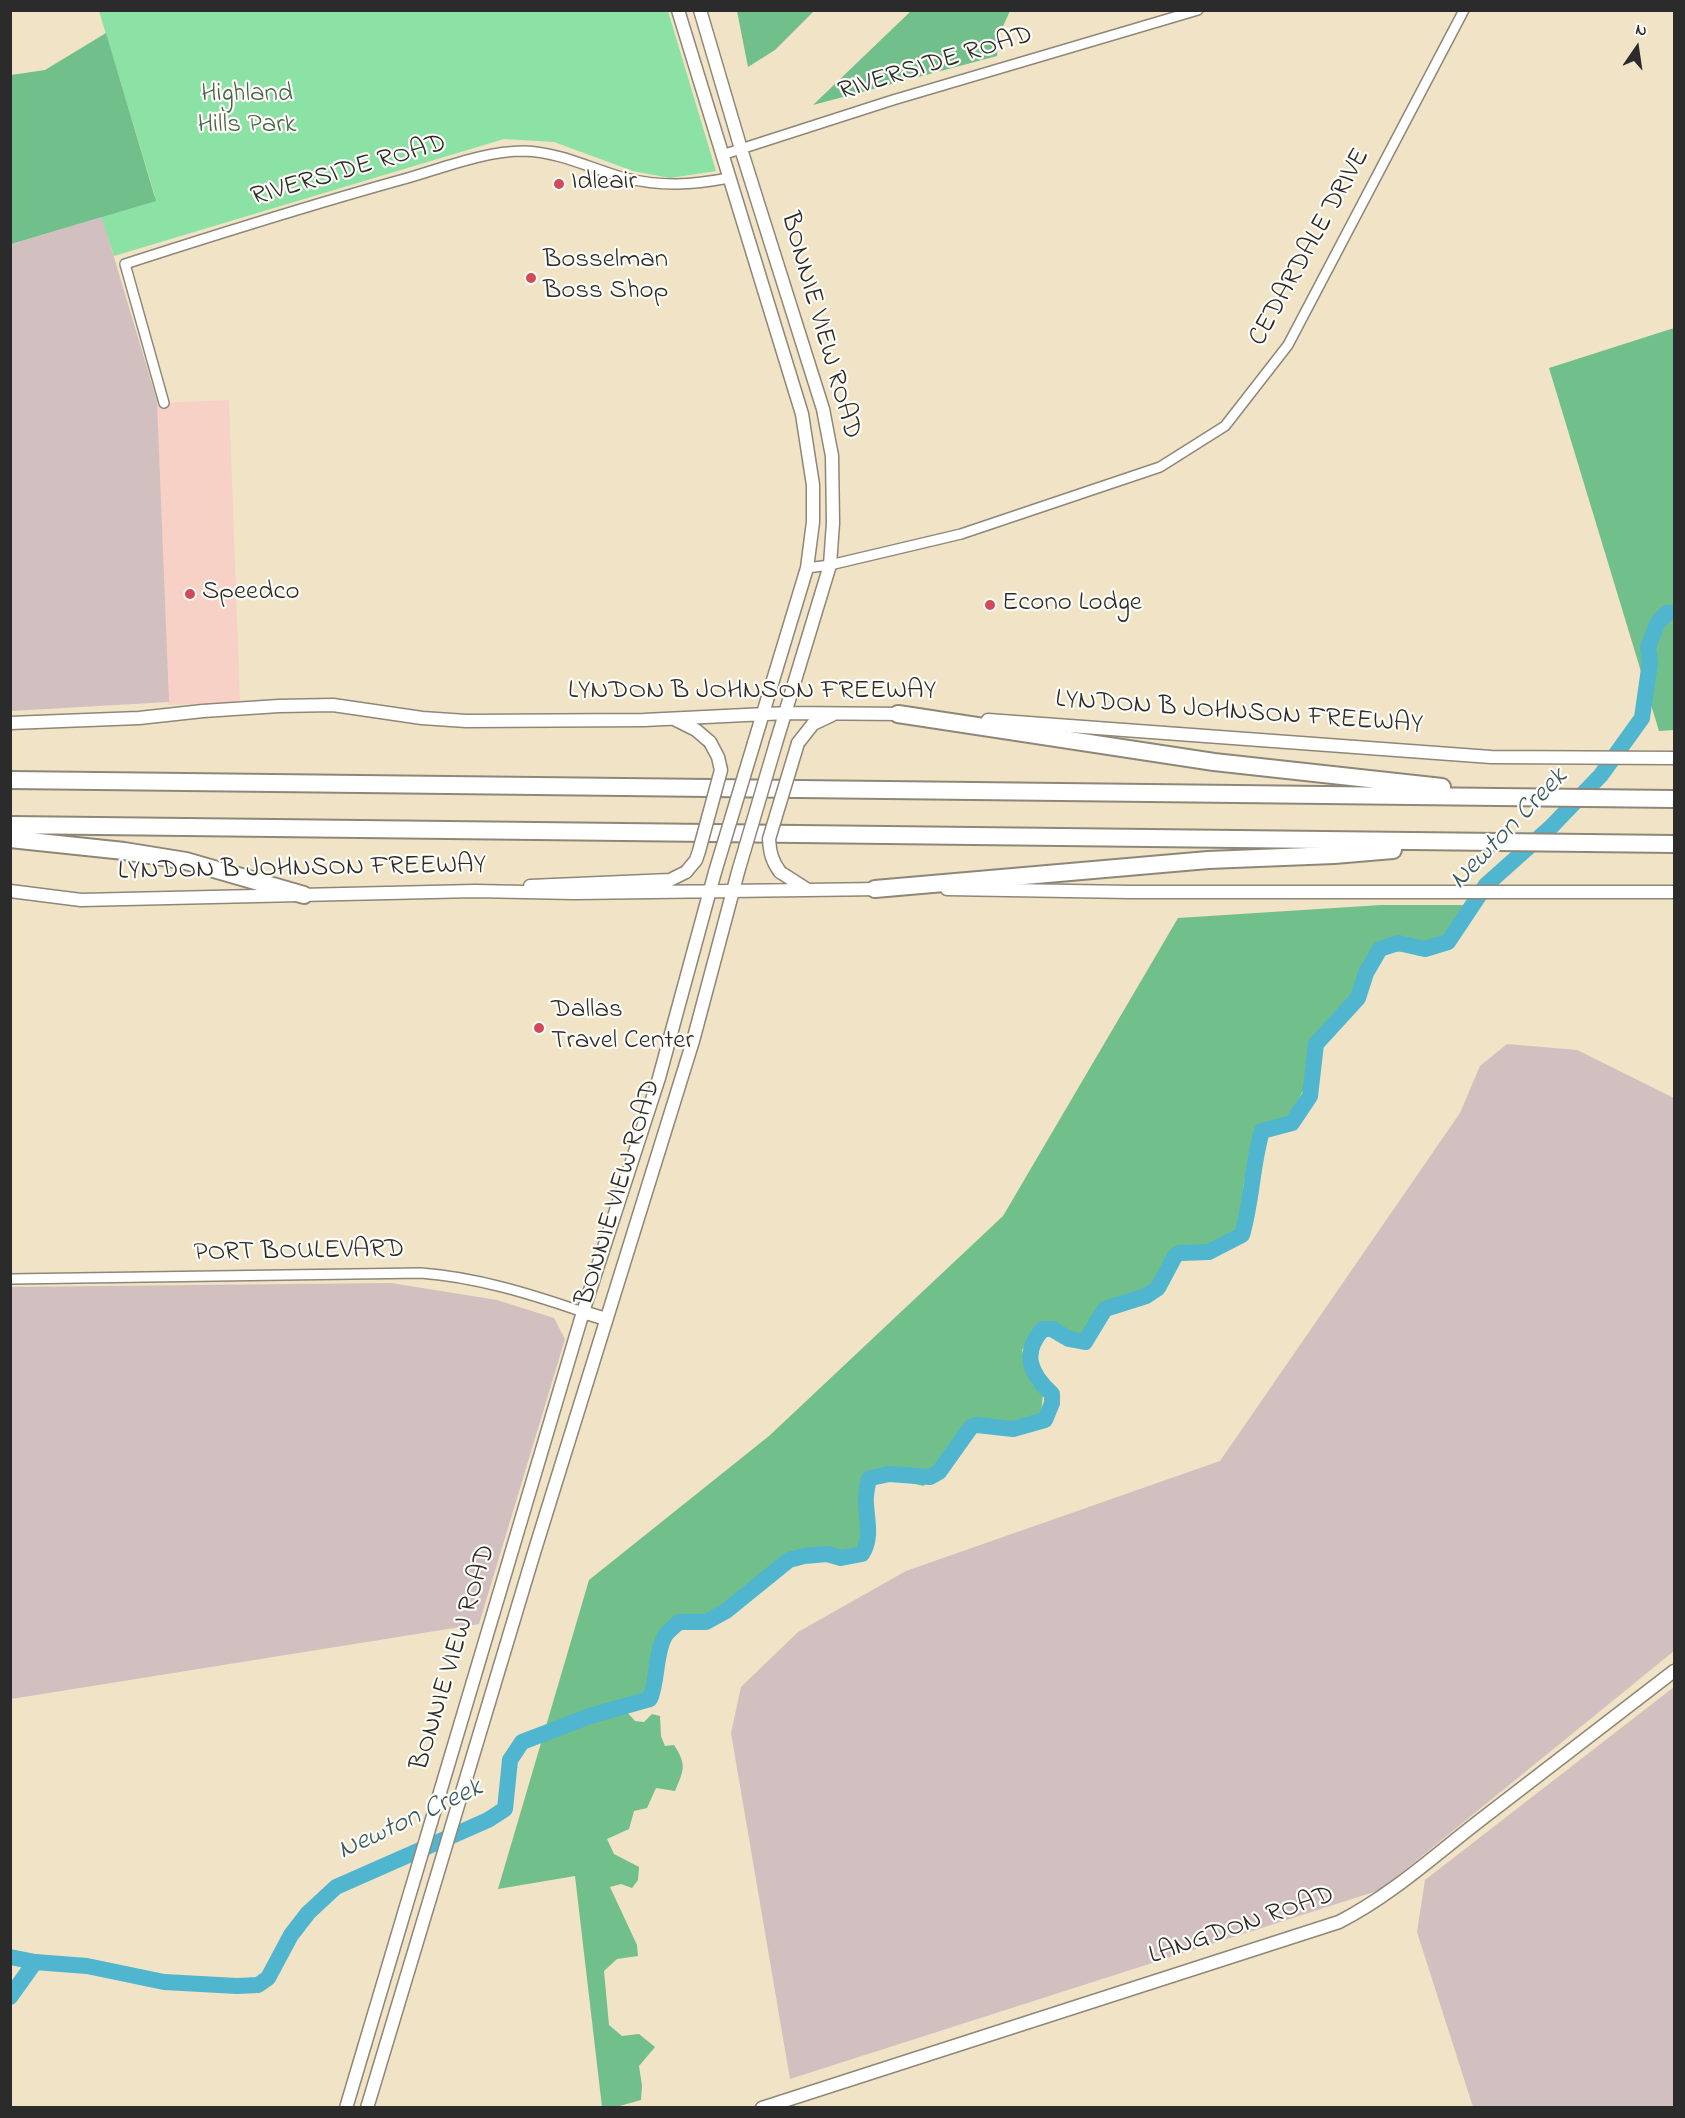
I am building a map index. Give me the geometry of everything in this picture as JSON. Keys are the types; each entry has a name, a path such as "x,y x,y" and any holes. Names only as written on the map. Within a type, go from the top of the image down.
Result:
{"highway":[{"path":"898,714 1215,762 1533,798"},
{"path":"10,780 1674,798"},
{"name":"LYNDON B JOHNSON FREEWAY","path":"10,825 1674,844"},
{"path":"10,839 124,851 186,861 304,895"},
{"path":"875,889 1208,860 1334,855 1492,841"}],"main road":[{"name":"BONNIE VIEW ROAD","path":"346,2108 583,1312 671,1036 709,892 807,568 813,522 813,485 807,435 678,10"},
{"name":"BONNIE VIEW ROAD","path":"367,2108 461,1793 693,1041 731,892 830,565 833,491 831,456 823,409 700,10"},
{"path":"800,407 823,409"},
{"name":"LYNDON B JOHNSON FREEWAY","path":"10,723 139,718 203,711 323,705 466,722 673,718 786,713 898,714 1491,757 1669,758"},
{"path":"808,890 780,872 773,863 769,839 798,743 813,724 836,713"},
{"path":"475,891 548,884 670,880 686,872 696,860 721,770 718,757 710,742 696,730 673,718"},
{"name":"LYNDON B JOHNSON FREEWAY","path":"10,891 81,900 475,891 574,893 875,889 1130,892 1674,892"},
{"path":"671,1036 693,1041"},
{"path":"583,1312 606,1319"},
{"name":"LANGDON ROAD","path":"762,2108 1339,1922 1358,1913 1410,1877 1481,1819 1674,1671"}],"street":[{"name":"RIVERSIDE ROAD","path":"722,155 893,100 1198,10"},
{"name":"CEDARDALE DRIVE","path":"807,568 830,565 961,534 1160,467 1225,426 1288,345 1464,10"},
{"name":"RIVERSIDE ROAD","path":"164,403 125,264 285,212 486,156 523,151 546,153 624,177 666,185 695,184 729,178"},
{"name":"PORT BOULEVARD","path":"10,1279 421,1273 455,1276 583,1312"}],"shaded area":[{"path":"102,217 157,401 169,702 11,711 11,244"},
{"path":"229,400 240,702 168,705 157,403"},
{"path":"1507,1044 1577,1050 1674,1098 1674,1651 1380,1890 790,2079 731,1733 741,1687 798,1632 906,1571 1220,1461 1460,1113 1480,1066"},
{"path":"391,1283 497,1300 554,1318 565,1339 479,1624 11,1699 11,1287"},
{"path":"1674,1687 1674,2107 1473,2107 1417,1932 1425,1880"}],"green space":[{"path":"737,10 814,11 775,50 748,67"},
{"name":"Highland Hills Park","path":"99,11 668,11 716,171 670,178 633,171 554,142 504,139 114,256 101,216 155,196"},
{"path":"911,11 1010,11 999,35 997,56 813,105"},
{"path":"106,33 156,201 11,244 11,75 45,70"},
{"path":"1674,328 1674,730 1659,731 1549,368"},
{"path":"1381,905 1471,905 1444,939 1438,952 1419,956 1407,951 1380,953 1362,966 1348,1009 1311,1046 1308,1081 1283,1129 1257,1137 1250,1154 1243,1188 1247,1211 1237,1235 1207,1257 1173,1255 1150,1292 1101,1307 1082,1342 1066,1344 1044,1331 1031,1335 1022,1350 1032,1384 1043,1395 1040,1421 1004,1432 966,1428 927,1476 924,1486 888,1478 860,1489 864,1545 853,1559 801,1559 787,1565 729,1614 708,1625 694,1625 681,1630 660,1644 651,1695 643,1702 625,1710 635,1721 644,1722 652,1714 660,1716 661,1736 665,1746 674,1745 683,1768 675,1791 656,1788 647,1808 634,1811 629,1829 607,1839 614,1854 639,1867 638,1880 632,1888 621,1884 610,1887 637,1945 638,1956 617,1959 604,1971 609,2025 622,2036 639,2034 655,2047 639,2066 642,2086 641,2100 616,2107 602,2107 575,1876 498,1889 589,1580 769,1436 1003,1216 1178,918"}],"waterway":[{"name":"Newton Creek","path":"10,1997 35,1962 87,1966 164,1982 258,1985 268,1978 291,1935 308,1913 336,1887 488,1820 505,1809 510,1760 522,1742 590,1716 650,1699 662,1643 666,1634 679,1622 706,1622 726,1611 789,1560 827,1554 841,1558 862,1554 868,1536 866,1498 869,1479 889,1474 930,1477 939,1472 971,1427 977,1425 1013,1429 1045,1420 1052,1403 1052,1394 1038,1379 1030,1355 1032,1346 1043,1329 1052,1329 1069,1339 1085,1342 1105,1309 1146,1296 1158,1288 1175,1256 1180,1253 1209,1252 1242,1235 1262,1131 1292,1123 1310,1096 1316,1044 1358,998 1366,973 1380,949 1398,943 1425,949 1448,942 1486,885 1551,827 1601,775 1642,718 1650,662 1648,647 1658,622 1667,613 1674,613"},
{"path":"10,1957 35,1962"}],"place":[{"name":"Idleair","path":"559,184"},
{"name":"Bosselman Boss Shop","path":"531,278"},
{"name":"Speedco","path":"190,594"},
{"name":"Econo Lodge","path":"990,605"},
{"name":"Dallas Travel Center","path":"539,1028"}]}
